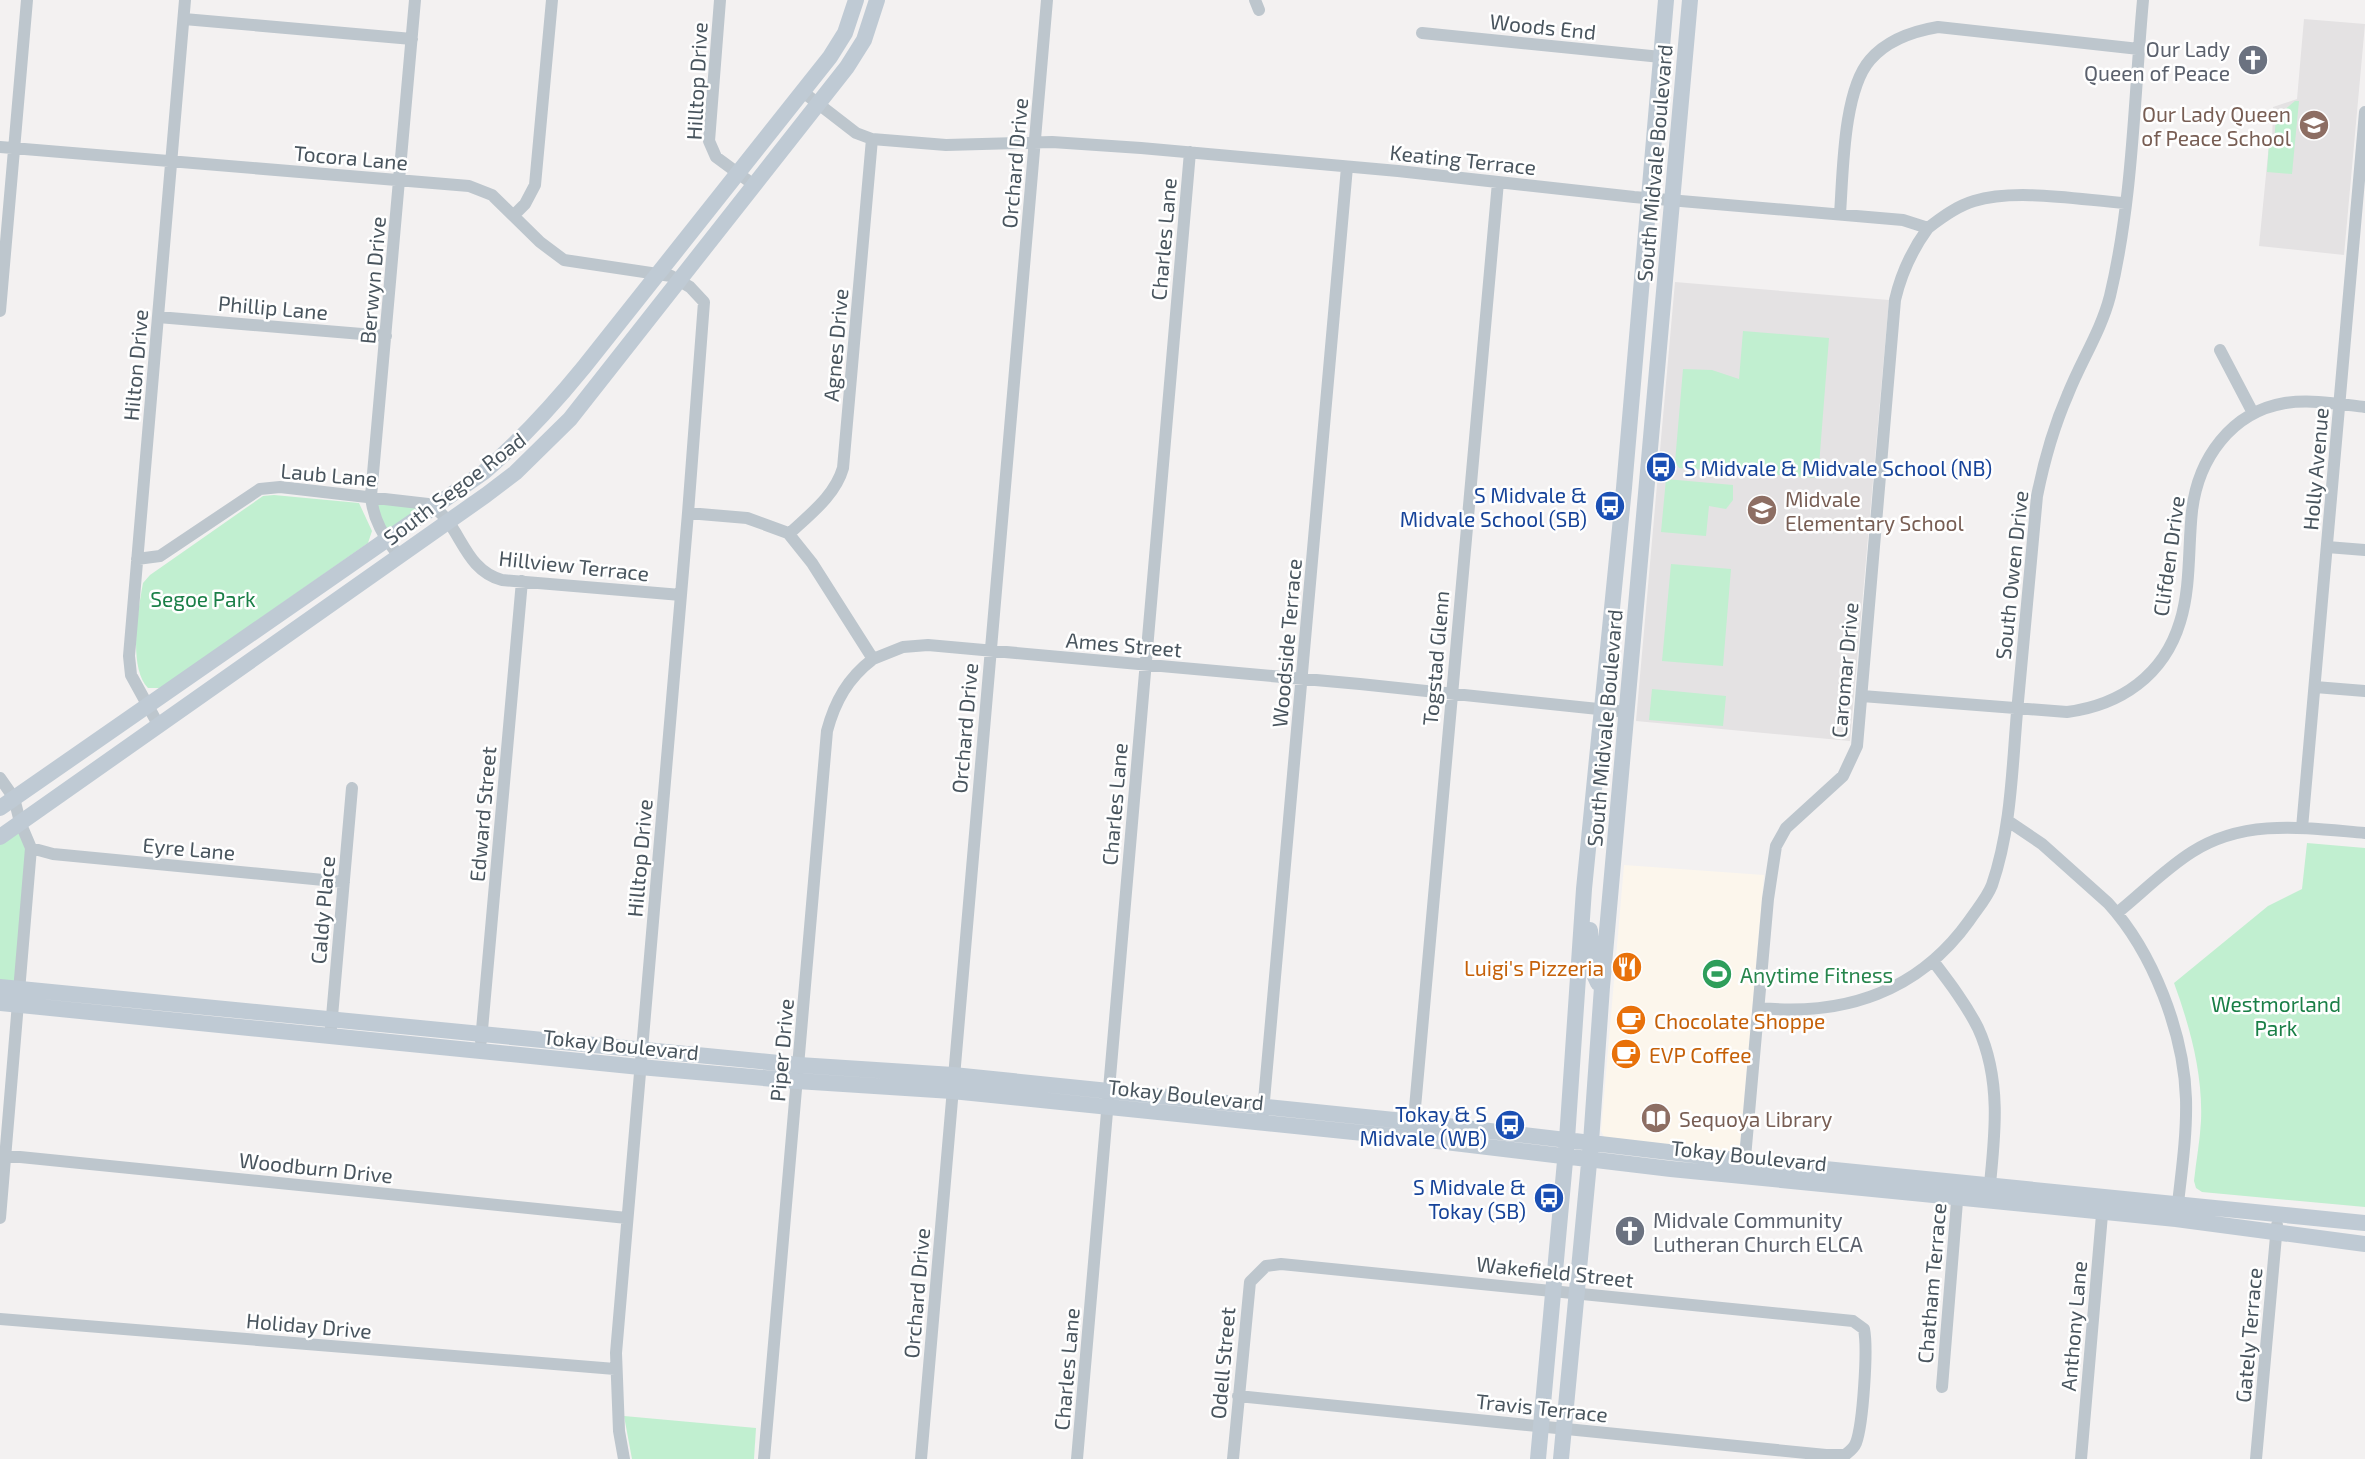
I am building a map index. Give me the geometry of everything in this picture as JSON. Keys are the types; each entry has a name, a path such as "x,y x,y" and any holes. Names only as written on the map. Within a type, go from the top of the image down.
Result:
{"street":[{"path":"0,311 27,0"},
{"name":"Hilton Drive","path":"159,726 131,675 129,656 185,0"},
{"name":"Berwyn Drive","path":"399,555 376,519 371,496 415,0"},
{"path":"514,215 526,204 535,185 552,0"},
{"name":"Hilltop Drive","path":"720,0 709,141 716,157 754,185"},
{"name":"South Segoe Road","path":"0,837 516,473 555,435 670,277 738,172 803,92 845,33 856,0"},
{"name":"South Segoe Road","path":"0,808 484,472 532,428 754,185 847,68 864,40 877,0"},
{"name":"Orchard Drive","path":"921,1459 1047,0"},
{"name":"South Midvale Boulevard","path":"1538,1459 1567,1139 1584,889 1604,709 1666,0"},
{"name":"South Midvale Boulevard","path":"1561,1459 1690,0"},
{"name":"South Owen Drive","path":"1759,1008 1797,1010 1843,1006 1882,992 1933,961 1962,929 1991,886 2008,821 2039,486 2048,449 2068,393 2109,300 2120,247 2125,203 2143,0"},
{"path":"184,19 412,39"},
{"path":"1840,214 1844,161 1855,87 1870,60 1891,43 1914,31 1938,27 2139,49"},
{"name":"Woods End","path":"1422,33 1661,57"},
{"name":"Keating Terrace","path":"803,92 856,133 872,139 946,145 1035,142 1190,152 1649,198 1903,220 1928,228"},
{"name":"Holly Avenue","path":"2302,828 2340,404 2358,266 2365,121"},
{"name":"Agnes Drive","path":"789,534 826,499 838,483 843,468 872,139"},
{"name":"Tocora Lane","path":"0,147 469,186 492,195 540,242 564,260 670,277"},
{"name":"Charles Lane","path":"1077,1459 1190,152"},
{"name":"Woodside Terrace","path":"1263,1115 1346,166"},
{"name":"Togstad Glenn","path":"1413,1130 1497,182"},
{"path":"1928,228 1961,206 1997,196 2125,203"},
{"name":"Caromar Drive","path":"1744,1168 1768,899 1776,846 1786,828 1843,776 1857,747 1895,300 1917,243 1928,228"},
{"name":"Hilltop Drive","path":"624,1459 619,1431 615,1369 705,312 704,302 698,294 670,277"},
{"name":"Phillip Lane","path":"158,317 386,336"},
{"path":"2220,350 2253,413"},
{"name":"Clifden Drive","path":"1862,695 2045,712 2088,709 2135,689 2160,665 2170,649 2182,613 2192,509 2202,473 2213,450 2226,434 2253,413 2286,403 2365,407"},
{"name":"Laub Lane","path":"137,559 160,556 260,489 280,487 371,496 419,502 434,507"},
{"path":"434,507 447,522"},
{"path":"688,513 747,517 789,534 812,563 873,659"},
{"name":"Hillview Terrace","path":"447,522 480,570 490,577 681,595"},
{"path":"2327,547 2365,550"},
{"name":"Edward Street","path":"480,1051 522,581"},
{"name":"Ames Street","path":"873,659 894,650 919,645 1302,679 1627,712"},
{"name":"Piper Drive","path":"764,1459 827,731 842,692 853,677 873,659"},
{"path":"2315,687 2365,691"},
{"path":"0,778 14,798 20,822 32,848 3,1156 0,1218"},
{"name":"Caldy Place","path":"331,1035 352,788"},
{"path":"2008,821 2042,844 2117,913 2158,979 2174,1026 2186,1099 2177,1212"},
{"path":"2117,913 2170,868 2219,837 2251,829 2302,828 2365,833"},
{"name":"Eyre Lane","path":"32,848 53,854 344,882"},
{"path":"1584,889 1593,972 1602,987"},
{"path":"1933,961 1966,1006 1979,1030 1987,1054 1996,1104 1989,1192"},
{"name":"Tokay Boulevard","path":"0,986 18,996 480,1051 640,1067 798,1073 953,1074 1108,1099"},
{"name":"Tokay Boulevard","path":"0,1003 18,996 332,1018 642,1048 798,1073 952,1091 1108,1099 1413,1130 1567,1139 1590,1150 1744,1168 1989,1192 2104,1196 2276,1234 2365,1244"},
{"name":"Tokay Boulevard","path":"1413,1130 1565,1156 1590,1150"},
{"name":"Woodburn Drive","path":"3,1156 627,1217"},
{"name":"Chatham Terrace","path":"1942,1387 1958,1189"},
{"name":"Tokay Boulevard","path":"1989,1192 2102,1213 2278,1214 2365,1223"},
{"name":"Anthony Lane","path":"2081,1459 2104,1196"},
{"name":"Gately Terrace","path":"2256,1459 2278,1214"},
{"name":"Wakefield Street","path":"1256,1274 1266,1266 1282,1264 1853,1321 1864,1329 1867,1343 1856,1446 1843,1455"},
{"name":"Odell Street","path":"1233,1459 1247,1300 1250,1283 1256,1274"},
{"name":"Holiday Drive","path":"0,1318 615,1369"},
{"name":"Travis Terrace","path":"1238,1396 1843,1455"}],"shaded area":[{"name":"Our Lady Queen of Peace School","path":"2304,19 2365,24 2344,255 2259,246 2269,144 2272,144 2273,107 2297,99"},
{"name":"Midvale Elementary School","path":"1675,282 1889,300 1850,741 1636,721"},
{"path":"1624,865 1764,875 1740,1145 1734,1152 1604,1137 1601,1131"}],"green space":[{"path":"2295,101 2299,101 2292,174 2267,172 2269,144 2274,144 2276,117"},
{"path":"1743,331 1829,338 1818,478 1679,468 1675,462 1683,369 1712,370 1739,379"},
{"path":"1666,479 1733,485 1733,500 1726,509 1709,506 1706,536 1661,532"},
{"name":"Segoe Park","path":"263,496 359,503 372,531 368,543 161,688 148,688 142,679 136,653 143,583 150,575"},
{"path":"371,496 424,503 387,540"},
{"path":"1671,564 1731,569 1723,666 1662,661"},
{"path":"1652,689 1726,696 1723,726 1649,720"},
{"path":"20,822 31,848 19,988 0,987 0,837"},
{"name":"Westmorland Park","path":"2307,843 2365,848 2365,1207 2202,1192 2196,1188 2194,1181 2201,1121 2200,1086 2190,1034 2174,983 2268,906 2302,889"},
{"path":"624,1416 756,1428 754,1459 632,1459"}],"place":[{"name":"Our Lady Queen of Peace","path":"2253,60"},
{"name":"Our Lady Queen of Peace School","path":"2314,125"},
{"name":"S Midvale & Midvale School (NB)","path":"1661,467"},
{"name":"S Midvale & Midvale School (SB)","path":"1610,506"},
{"name":"Midvale Elementary School","path":"1762,510"},
{"name":"Luigi's Pizzeria","path":"1627,967"},
{"name":"Anytime Fitness","path":"1717,974"},
{"name":"Chocolate Shoppe","path":"1631,1020"},
{"name":"EVP Coffee","path":"1626,1054"},
{"name":"Sequoya Library","path":"1656,1118"},
{"name":"Tokay & S Midvale (WB)","path":"1510,1125"},
{"name":"S Midvale & Tokay (SB)","path":"1549,1198"},
{"name":"Midvale Community Lutheran Church ELCA","path":"1630,1231"}]}
